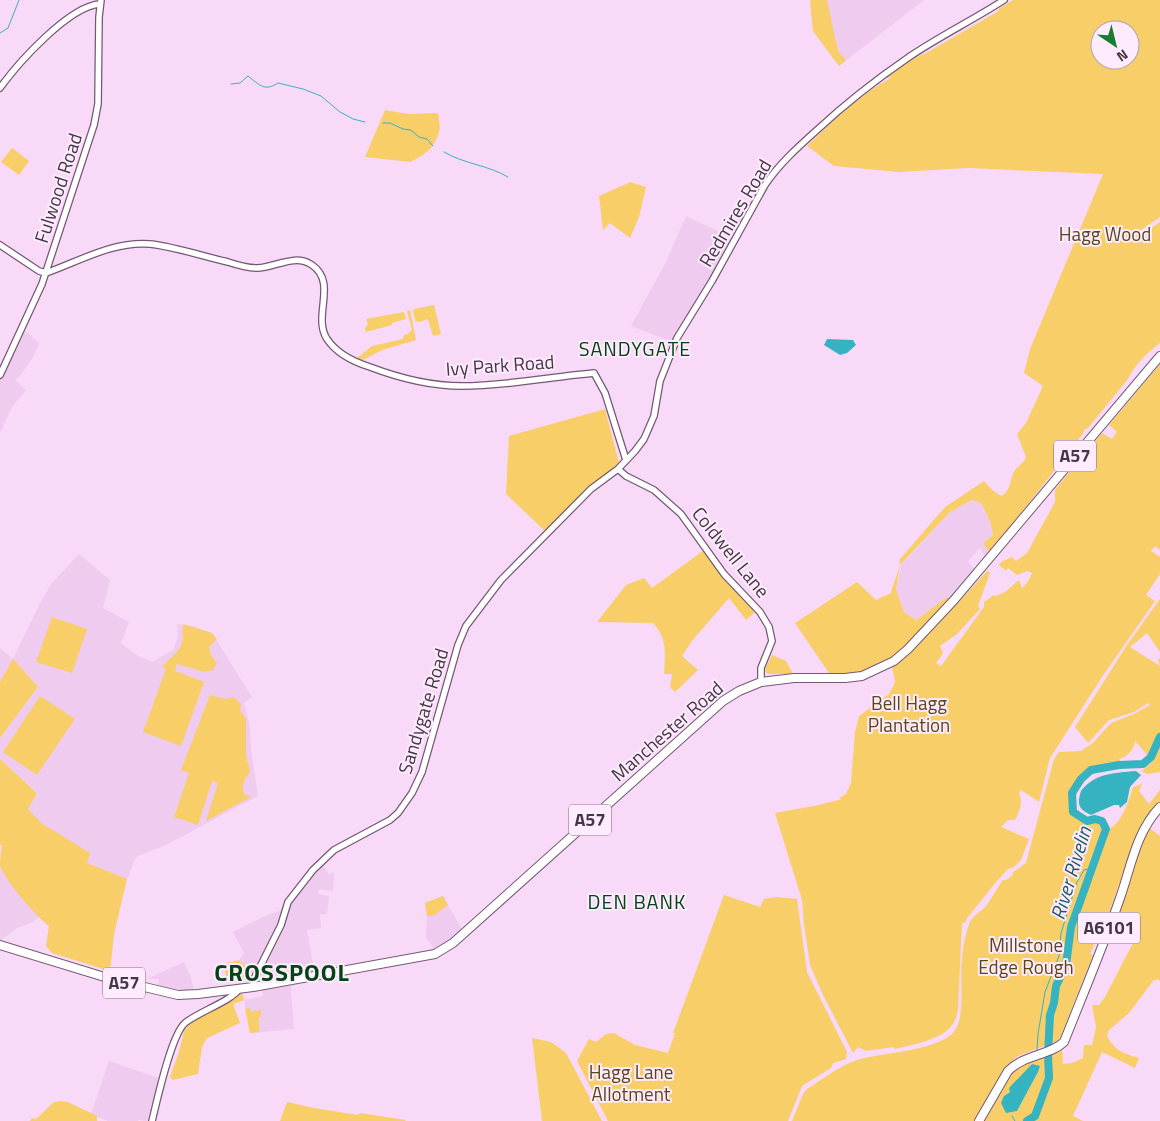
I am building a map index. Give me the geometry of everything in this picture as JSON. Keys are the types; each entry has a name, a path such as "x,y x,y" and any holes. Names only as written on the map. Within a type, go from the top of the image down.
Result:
{"main road":[{"name":"Manchester Road","path":"0,945 111,979 171,994 190,995 228,994 240,988 432,955 444,950 709,712 737,692 761,682 794,678 862,676 894,661 908,649 954,600 1160,356"},
{"name":"A6101","path":"979,1121 1008,1071 1018,1062 1064,1042 1114,915 1138,842 1145,827 1160,807"}],"street":[{"name":"Redmires Road","path":"618,469 635,451 650,427 660,381 677,338 774,172 790,154 830,117 882,76 911,56 1004,0"},
{"path":"0,88 14,69 61,25 82,9 101,2"},
{"name":"Fulwood Road","path":"0,376 39,293 96,116 101,2"},
{"name":"Ivy Park Road","path":"46,273 108,248 141,244 161,246 254,268 288,262 304,262 316,268 324,282 325,294 322,321 324,334 337,350 359,363 435,384 461,386 504,384 594,373 605,393 626,460"},
{"path":"0,245 46,273"},
{"name":"Coldwell Lane","path":"618,469 626,476 654,490 681,514 728,578 760,612 769,627 772,641 761,668 761,682"},
{"name":"Sandygate Road","path":"253,987 254,979 280,925 288,902 313,870 334,850 390,820 398,813 412,793 425,764 458,645 466,626 511,569 592,489 618,469"},
{"path":"152,1121 168,1062 180,1028 228,994"}],"shaded area":[{"path":"810,0 924,0 839,66 813,31"},
{"path":"686,216 732,238 673,342 631,326 666,262"},
{"path":"25,331 39,343 34,356 15,380 26,390 12,407 0,433 0,378"},
{"path":"972,500 981,503 990,521 993,535 983,543 990,553 986,558 980,548 968,561 975,570 951,600 947,597 916,620 904,612 896,590 901,565 950,512"},
{"path":"79,554 110,580 103,608 129,622 121,643 138,656 152,662 173,650 178,636 177,624 193,626 212,633 252,697 244,703 250,725 251,750 258,796 166,845 136,857 124,887 114,934 110,971 52,953 46,946 49,926 38,917 33,922 17,928 0,941 0,865 8,880 28,809 37,792 0,759 0,738 38,687 13,660 0,682 0,648 13,659 51,584"},
{"path":"320,862 329,874 333,872 334,874 333,891 319,889 318,894 329,896 327,914 320,915 321,928 307,930 315,975 290,980 294,1029 250,1033 244,1000 263,996 260,980 239,960 244,953 233,932 267,915 285,909"},
{"path":"443,896 464,933 435,954 430,942 426,939 427,913 425,903"},
{"path":"184,962 194,991 158,987 159,979 147,979"},
{"path":"109,1061 159,1078 147,1121 108,1121 91,1114"}],"green space":[{"path":"810,0 827,0 838,51 846,60 839,66 813,31"},
{"path":"1013,0 1160,0 1160,217 1138,232 1141,235 1160,222 1160,343 1138,364 1128,379 1088,428 1085,429 990,553 983,543 993,535 990,521 981,503 972,500 950,512 900,565 896,590 904,612 916,620 947,597 957,604 987,571 990,573 978,606 980,609 957,634 940,646 943,653 936,663 941,666 984,607 984,602 994,595 1005,592 1019,580 1022,588 1027,583 1032,573 1027,571 1017,575 1008,568 1006,571 999,565 1001,562 1012,557 1016,561 1027,553 1055,502 1055,490 1091,445 1094,447 1096,445 1094,443 1102,433 1112,439 1117,432 1109,425 1160,364 1160,550 1155,546 1151,551 1160,557 1160,574 1146,595 1155,601 1102,677 1050,758 1039,802 1021,790 1019,793 1020,806 1015,820 1008,820 1001,827 1029,839 1021,860 1014,867 1008,869 967,918 965,923 962,923 958,1009 954,1022 948,1030 926,1041 895,1049 893,1047 866,1051 858,1047 853,1053 810,965 802,900 775,813 842,799 839,798 846,794 851,783 855,732 859,716 889,694 895,682 891,662 862,673 831,676 795,623 857,582 876,600 891,593 900,559 945,507 984,481 1001,496 1005,494 1009,488 1013,473 1026,457 1017,434 1026,423 1043,386 1024,373 1030,349 1103,174 968,168 899,172 834,166 807,146 857,100 891,78 885,78 911,60 997,12"},
{"path":"385,110 409,114 438,113 440,128 431,148 410,162 365,157"},
{"path":"12,148 29,161 19,175 1,162"},
{"path":"630,182 646,187 639,217 630,238 610,223 603,230 599,196"},
{"path":"434,305 441,334 433,336 428,319 420,322 417,321 416,323 413,311 414,309"},
{"path":"410,310 416,340 382,350 361,361 358,360 357,358 372,346 403,339 404,335 412,330 407,311"},
{"path":"404,312 406,319 366,332 365,328 368,324 366,319"},
{"name":"SANDYGATE","path":"605,409 619,463 545,531 506,494 509,436"},
{"path":"703,551 754,613 746,620 729,598 692,641 682,656 698,670 675,692 670,687 672,674 664,674 665,653 663,641 653,623 597,622 626,585 644,578 652,588"},
{"name":"Millstone Edge Rough","path":"1160,599 1160,652 1147,633 1130,647 1160,666 1160,772 1147,774 1142,771 1153,761 1135,741 1130,752 1119,759 1125,767 1091,775 1080,787 1075,802 1076,809 1080,815 1095,817 1106,831 1112,828 1120,818 1133,787 1142,784 1139,791 1149,804 1160,790 1160,803 1139,831 1133,845 1100,938 1097,937 1090,954 1093,955 1060,1038 1057,1041 1018,1056 1007,1065 974,1121 792,1121 807,1089 837,1069 868,1057 932,1045 952,1034 957,1028 962,999 961,968 968,927 973,918 986,906 1003,880 1013,875 1012,873 1026,863 1054,759 1059,752 1081,751 1093,743 1111,723 1150,705 1148,703 1134,712 1109,720 1088,743 1075,727 1127,645"},
{"path":"52,617 87,629 72,673 36,662"},
{"path":"183,624 212,633 217,639 209,647 211,655 217,663 213,670 204,672 177,664 175,671 204,682 181,746 143,732 166,669 162,667 177,652 181,645"},
{"path":"772,655 786,661 793,674 768,674 765,671"},
{"path":"13,659 38,687 0,738 0,682"},
{"path":"210,695 225,699 233,697 241,704 240,710 246,719 246,755 250,772 243,788 244,794 251,797 206,821 218,783 212,781 198,825 174,817 189,773 181,770"},
{"path":"40,696 75,719 37,775 3,752"},
{"path":"0,759 37,793 28,809 41,823 90,853 87,863 127,879 114,934 110,971 52,953 46,946 49,926 21,897 3,872 0,865 2,845 0,845"},
{"path":"1148,827 1160,836 1160,981 1158,979 1153,981 1129,1013 1109,1030 1107,1036 1120,1051 1139,1058 1135,1068 1102,1052 1073,1116 1083,1121 1030,1121 1036,1117 1051,1079 1049,1051 1062,1047 1063,1064 1072,1063 1083,1058 1084,1045 1092,1045 1096,1027 1092,1005 1099,1005 1105,997 1135,939 1112,930 1136,854"},
{"name":"Hagg Lane Allotment","path":"724,895 760,907 764,899 776,897 797,899 807,972 847,1052 846,1059 833,1063 831,1068 802,1086 788,1121 608,1121 577,1061 589,1039 596,1042 606,1034 614,1033 635,1045 668,1053 675,1033 673,1033"},
{"path":"443,896 448,905 433,916 427,916 425,903"},
{"path":"239,960 252,972 245,977 227,983 224,965"},
{"path":"242,993 244,1000 233,1004 240,1023 207,1038 202,1047 198,1074 173,1080 170,1077 184,1031 196,1017"},
{"path":"250,1008 251,1012 261,1010 259,1032 250,1033 245,1009"},
{"path":"532,1038 551,1042 566,1053 602,1121 542,1121"},
{"path":"1046,1055 1048,1078 1034,1115 1024,1121 983,1121 1000,1089 1012,1073 1024,1063","holes":["1039,1066 1038,1072 1017,1111 1010,1092"]},
{"path":"54,1102 68,1102 97,1116 97,1121 30,1121 32,1118 36,1119"},
{"path":"287,1102 358,1115 360,1113 406,1120 280,1121"}],"water":[{"path":"827,339 853,340 856,345 847,353 840,355 824,345"},
{"path":"1136,771 1141,775 1130,787 1127,802 1120,808 1119,805 1114,805 1091,815 1083,811 1079,799 1081,791 1086,785 1106,775"},
{"path":"1032,1064 1040,1066 1038,1072 1017,1111 1006,1113 1001,1103 1004,1096 1010,1092 1009,1088"}],"waterway":[{"path":"0,33 8,28 19,0"},
{"path":"231,84 240,83 248,76 259,85 266,87 278,83 303,89 321,96 340,112 353,119 365,122"},
{"path":"383,123 390,123 403,129 411,130 419,137 427,139 433,146"},
{"path":"444,152 508,177"},
{"name":"River Rivelin","path":"1027,1121 1035,1116 1049,1078 1050,1015 1056,986 1066,965 1071,927 1106,829 1102,821 1095,819 1087,821 1073,812 1072,793 1081,779 1091,770 1119,765 1143,764 1151,757 1160,737"},
{"path":"1037,1050 1045,992 1059,956 1061,933 1077,882 1084,870 1092,868"},
{"path":"1012,1116 1015,1121"}],"district":[{"name":"SANDYGATE","path":"635,349"},
{"name":"DEN BANK","path":"637,902"},
{"name":"CROSSPOOL","path":"282,973"}],"park label":[{"name":"Hagg Wood","path":"1105,234"},
{"name":"Bell Hagg Plantation","path":"909,714"}]}
